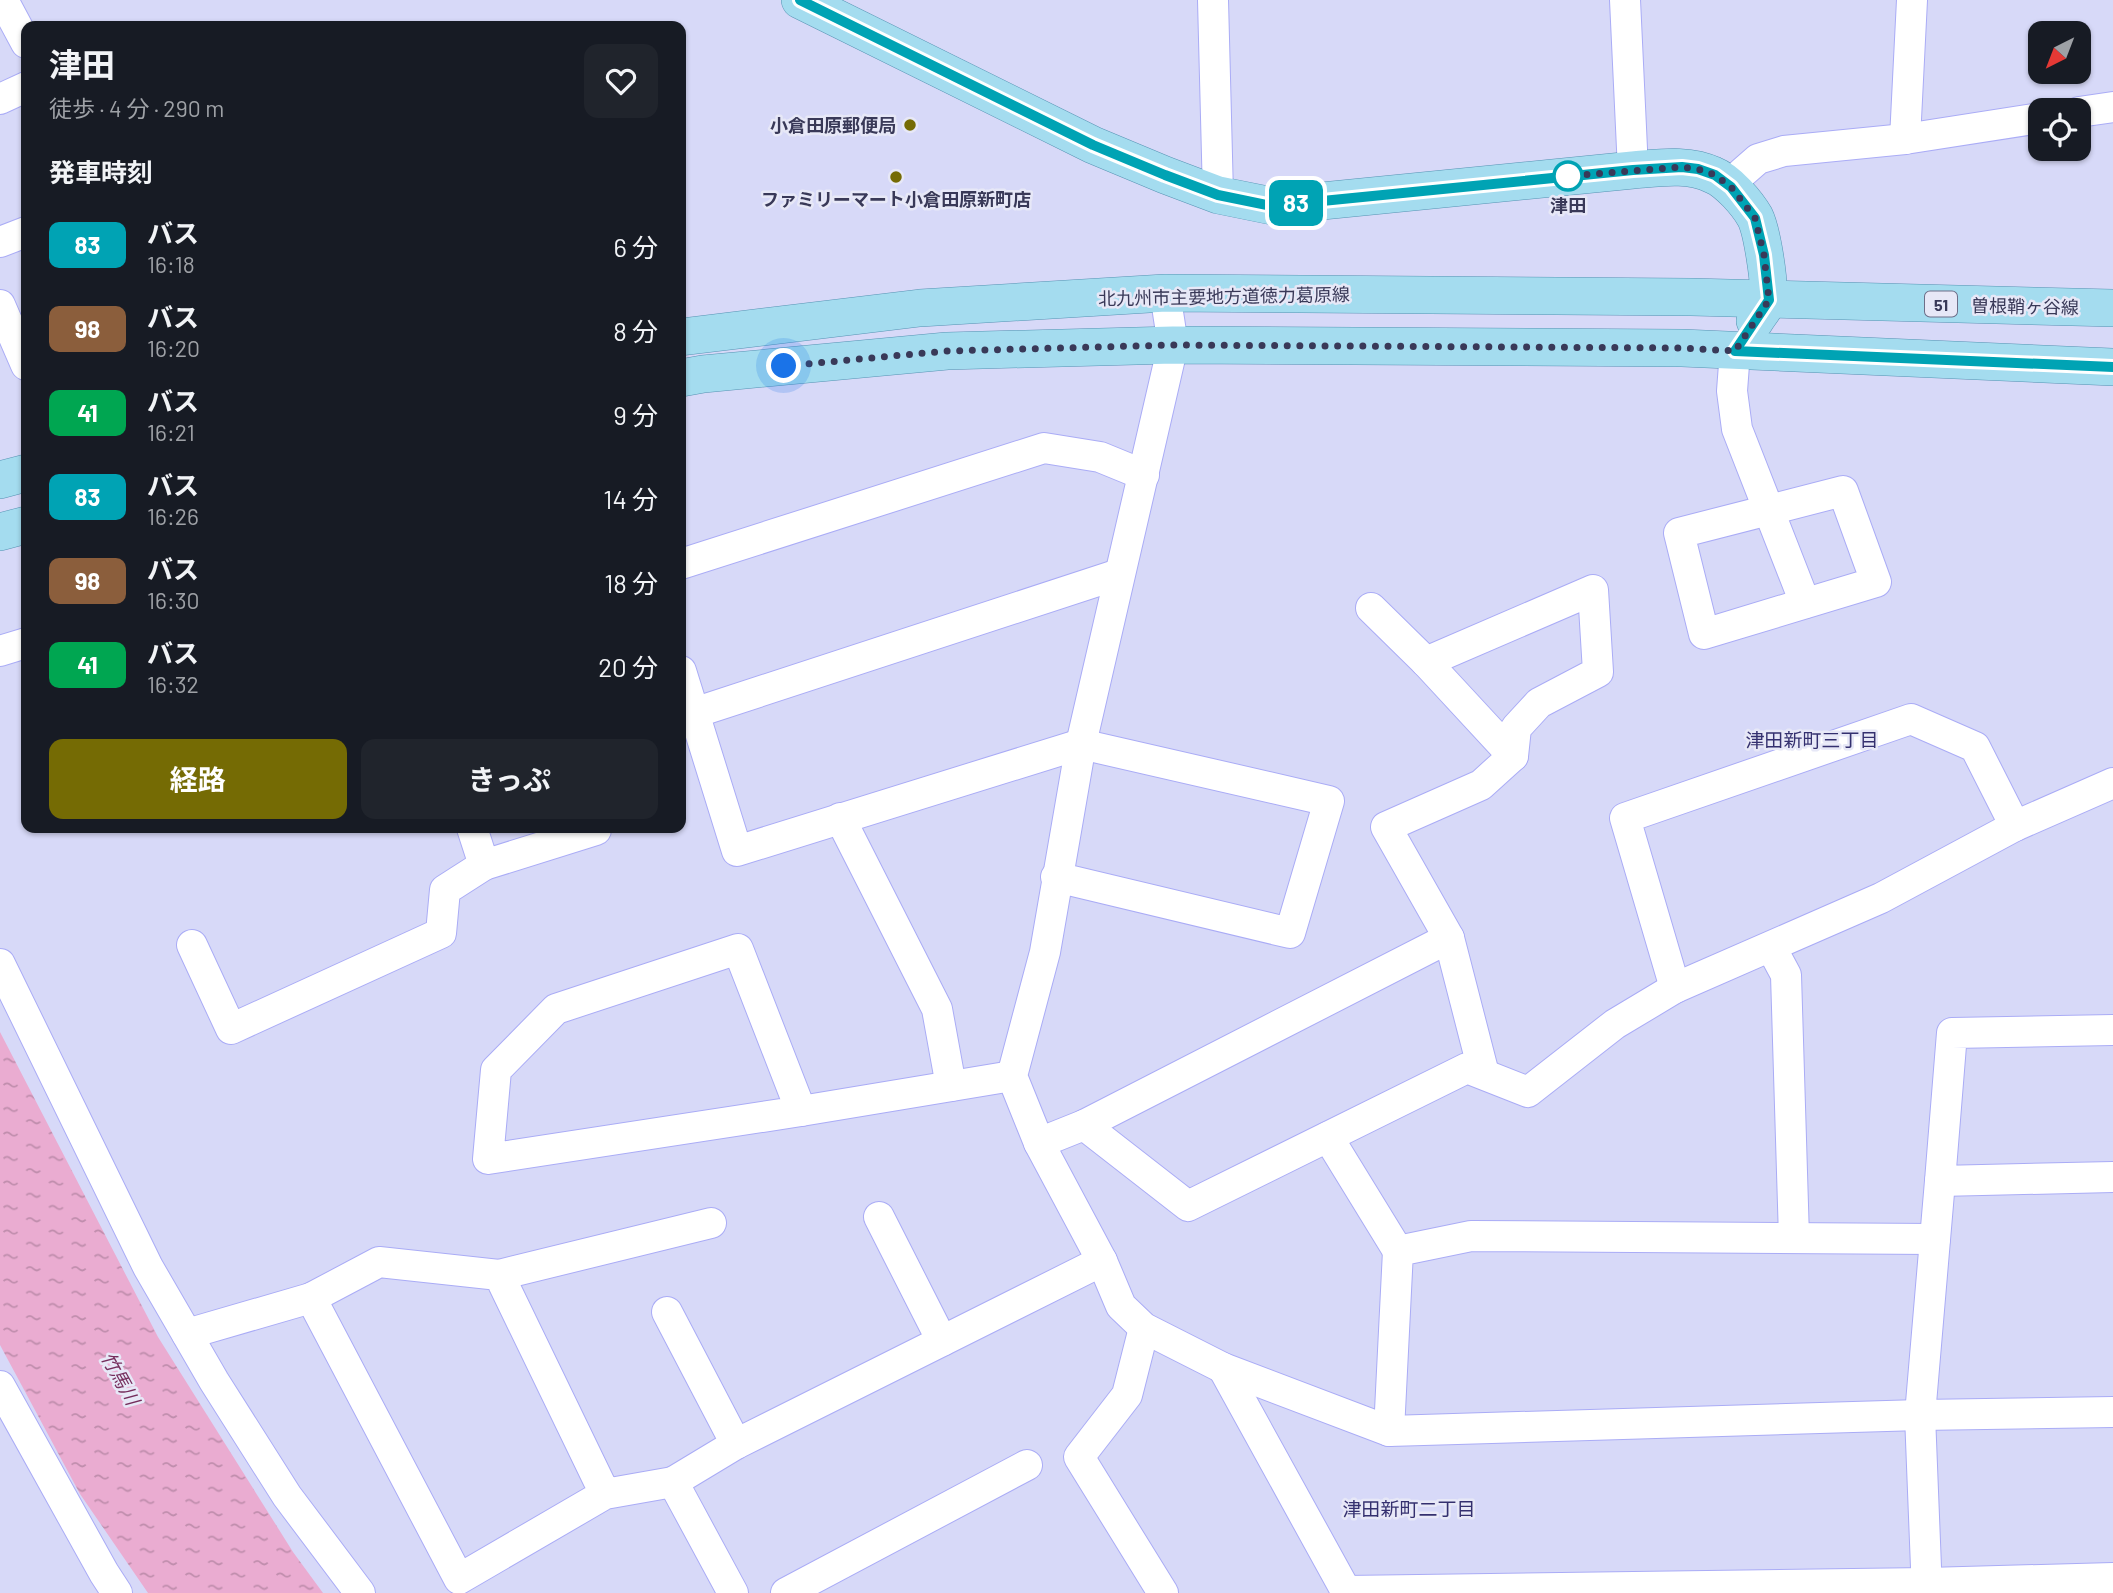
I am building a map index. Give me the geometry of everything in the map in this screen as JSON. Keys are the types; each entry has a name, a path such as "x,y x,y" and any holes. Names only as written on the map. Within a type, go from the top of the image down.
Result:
{"main road":[{"path":"800,0 1093,145 1218,195 1272,206 1633,170 1682,167 1715,175 1731,187 1755,218 1764,255 1769,300 1735,351"},
{"name":"北九州市主要地方道徳力葛原線","path":"686,336 920,308 1165,293 1663,296 1769,300"},
{"name":"曽根鞘ヶ谷線","path":"1769,300 2113,308"},
{"path":"686,377 947,351 1173,345 1668,348 2113,367"},
{"path":"0,480 21,474"},
{"path":"0,532 21,526"}],"street":[{"path":"3,0 21,34"},
{"path":"1213,0 1218,195"},
{"path":"1625,0 1633,170"},
{"path":"1905,139 1912,0"},
{"path":"0,99 21,89"},
{"path":"2091,110 2113,107"},
{"path":"1731,187 1742,173 1759,159 1784,150 1905,139 2028,120"},
{"path":"0,242 21,234"},
{"path":"1165,293 1173,345 1081,744 1045,952 1012,1076 1040,1143 1102,1261 1121,1306 1144,1328 1223,1368 1389,1431 2113,1412"},
{"path":"0,305 21,353"},
{"path":"1735,351 1731,391 1737,429 1805,603"},
{"path":"686,562 1044,448 1100,457 1144,475"},
{"path":"1843,491 1876,582 1805,603 1704,634 1679,533 1843,491"},
{"path":"694,713 1119,575"},
{"path":"1426,662 1592,590 1598,672 1539,703 1516,728 1513,757 1481,785 1386,827 1450,938 1484,1074"},
{"path":"1371,608 1426,662 1513,757"},
{"path":"0,651 21,645"},
{"path":"686,687 737,851 1081,744 1329,801 1290,933 1056,877"},
{"path":"1675,988 1625,818 1911,719 1975,747 2015,826"},
{"path":"1084,1125 1188,1206 1467,1068 1528,1092 1615,1024 1675,988 1881,898 2015,826 2113,783"},
{"path":"840,818 937,1009 951,1086"},
{"path":"474,833 484,865"},
{"path":"192,945 231,1029 442,933 445,890 484,865 586,833"},
{"path":"1040,1143 1084,1125 1450,938"},
{"path":"1771,947 1786,975 1794,1238"},
{"path":"801,1111 738,949 556,1009 496,1070 488,1160 801,1111 1012,1076"},
{"path":"0,964 148,1267 214,1381 286,1496 359,1593"},
{"path":"1927,1588 1920,1415 1952,1034 2113,1030"},
{"path":"1328,1137 1398,1251 1389,1431"},
{"path":"1940,1181 2113,1177"},
{"path":"879,1217 942,1341"},
{"path":"187,1334 311,1298 379,1262 499,1275 711,1223"},
{"path":"1398,1251 1471,1237 1935,1239"},
{"path":"311,1298 459,1578 605,1494 673,1482 736,1444 1102,1261"},
{"path":"499,1275 605,1494"},
{"path":"667,1312 736,1444"},
{"path":"1144,1328 1127,1395 1079,1457 1163,1593"},
{"path":"1223,1368 1347,1592 1927,1588 2113,1578"},
{"path":"0,1386 103,1586"},
{"path":"786,1593 1027,1465"},
{"path":"673,1482 733,1593"}],"water":[{"name":"竹馬川","path":"0,1032 158,1337 293,1552 323,1593 148,1593 80,1494 0,1345"}],"bus line":[{"name":"83","path":"800,0 1093,145 1218,195 1272,206 1633,170 1682,167 1715,175 1731,187 1755,218 1764,255 1769,300 1735,351 2113,367"}],"place":[{"name":"小倉田原郵便局","path":"910,125"},
{"name":"津田","path":"1568,176"},
{"name":"ファミリーマート小倉田原新町店","path":"896,177"}],"district":[{"name":"津田新町三丁目","path":"1812,739"},
{"name":"津田新町二丁目","path":"1409,1508"}],"route":[{"path":"784,366 947,351 1173,345 1682,348 1735,351 1769,300 1764,255 1755,218 1731,187 1715,175 1682,167 1568,176"}]}
